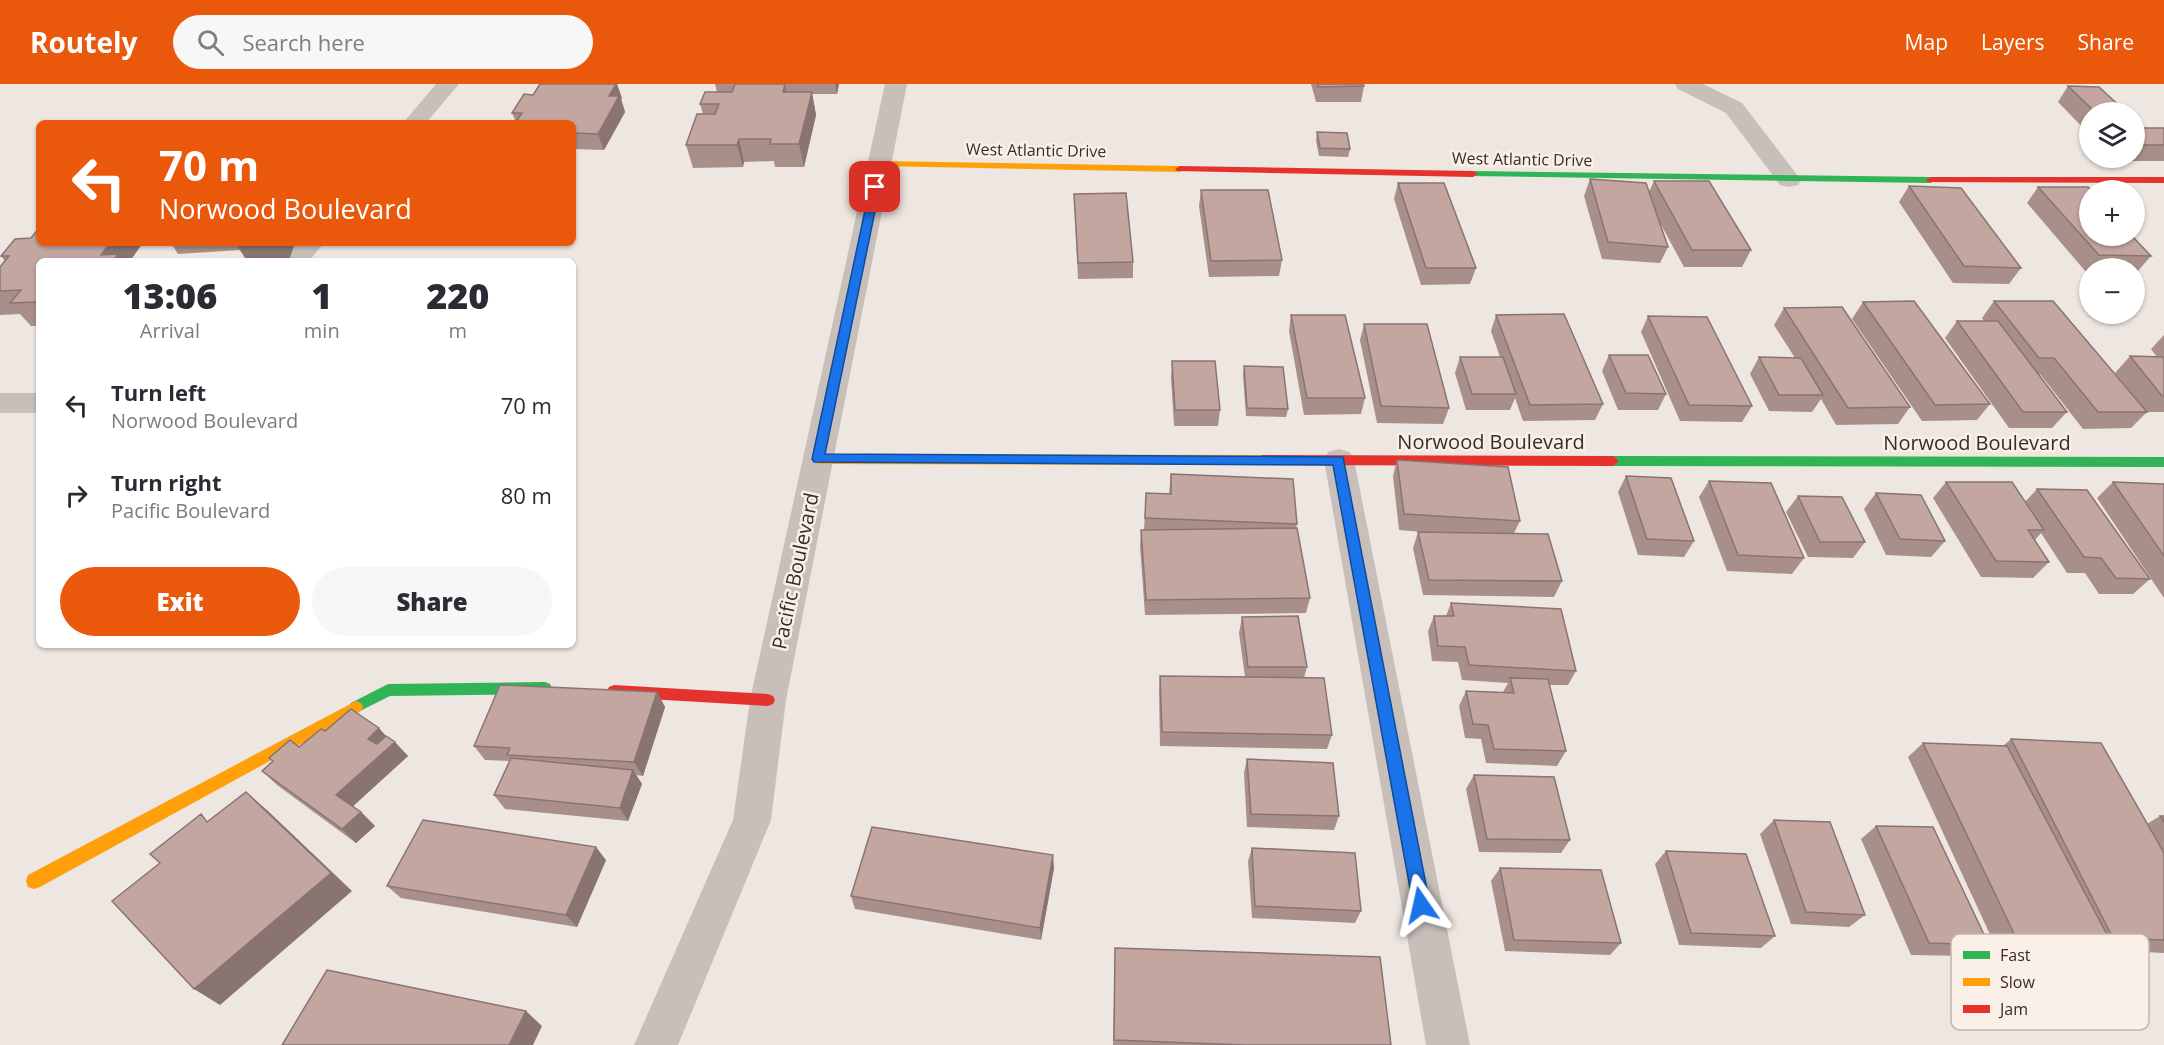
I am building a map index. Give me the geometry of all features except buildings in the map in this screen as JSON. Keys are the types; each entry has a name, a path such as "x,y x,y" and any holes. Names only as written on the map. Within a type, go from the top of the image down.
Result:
{"street":[{"path":"417,120 448,84"},
{"name":"Pacific Boulevard","path":"656,1045 752,820 768,700 896,84"},
{"path":"1686,84 1734,108 1789,180"},
{"name":"West Atlantic Drive","path":"879,164 1789,180 2164,180"},
{"path":"298,258 308,246"},
{"path":"0,403 36,403"},
{"name":"Norwood Boulevard","path":"818,459 2164,462"},
{"path":"1339,460 1448,1045"},
{"path":"34,881 388,690 498,687 556,689"},
{"path":"602,691 768,700"}],"traffic: fast":[{"path":"1473,174 1931,180"},
{"path":"1613,461 2164,462"},
{"path":"356,707 388,690 545,688"}],"traffic: slow":[{"path":"879,164 1180,169"},
{"path":"818,459 1262,460"},
{"path":"34,881 356,707"}],"traffic: jam":[{"path":"1180,169 1473,174"},
{"path":"1931,180 2164,180"},
{"path":"1262,460 1613,461"},
{"path":"614,691 768,700"}],"route":[{"path":"875,187 818,459 1339,460 1421,905"}]}
